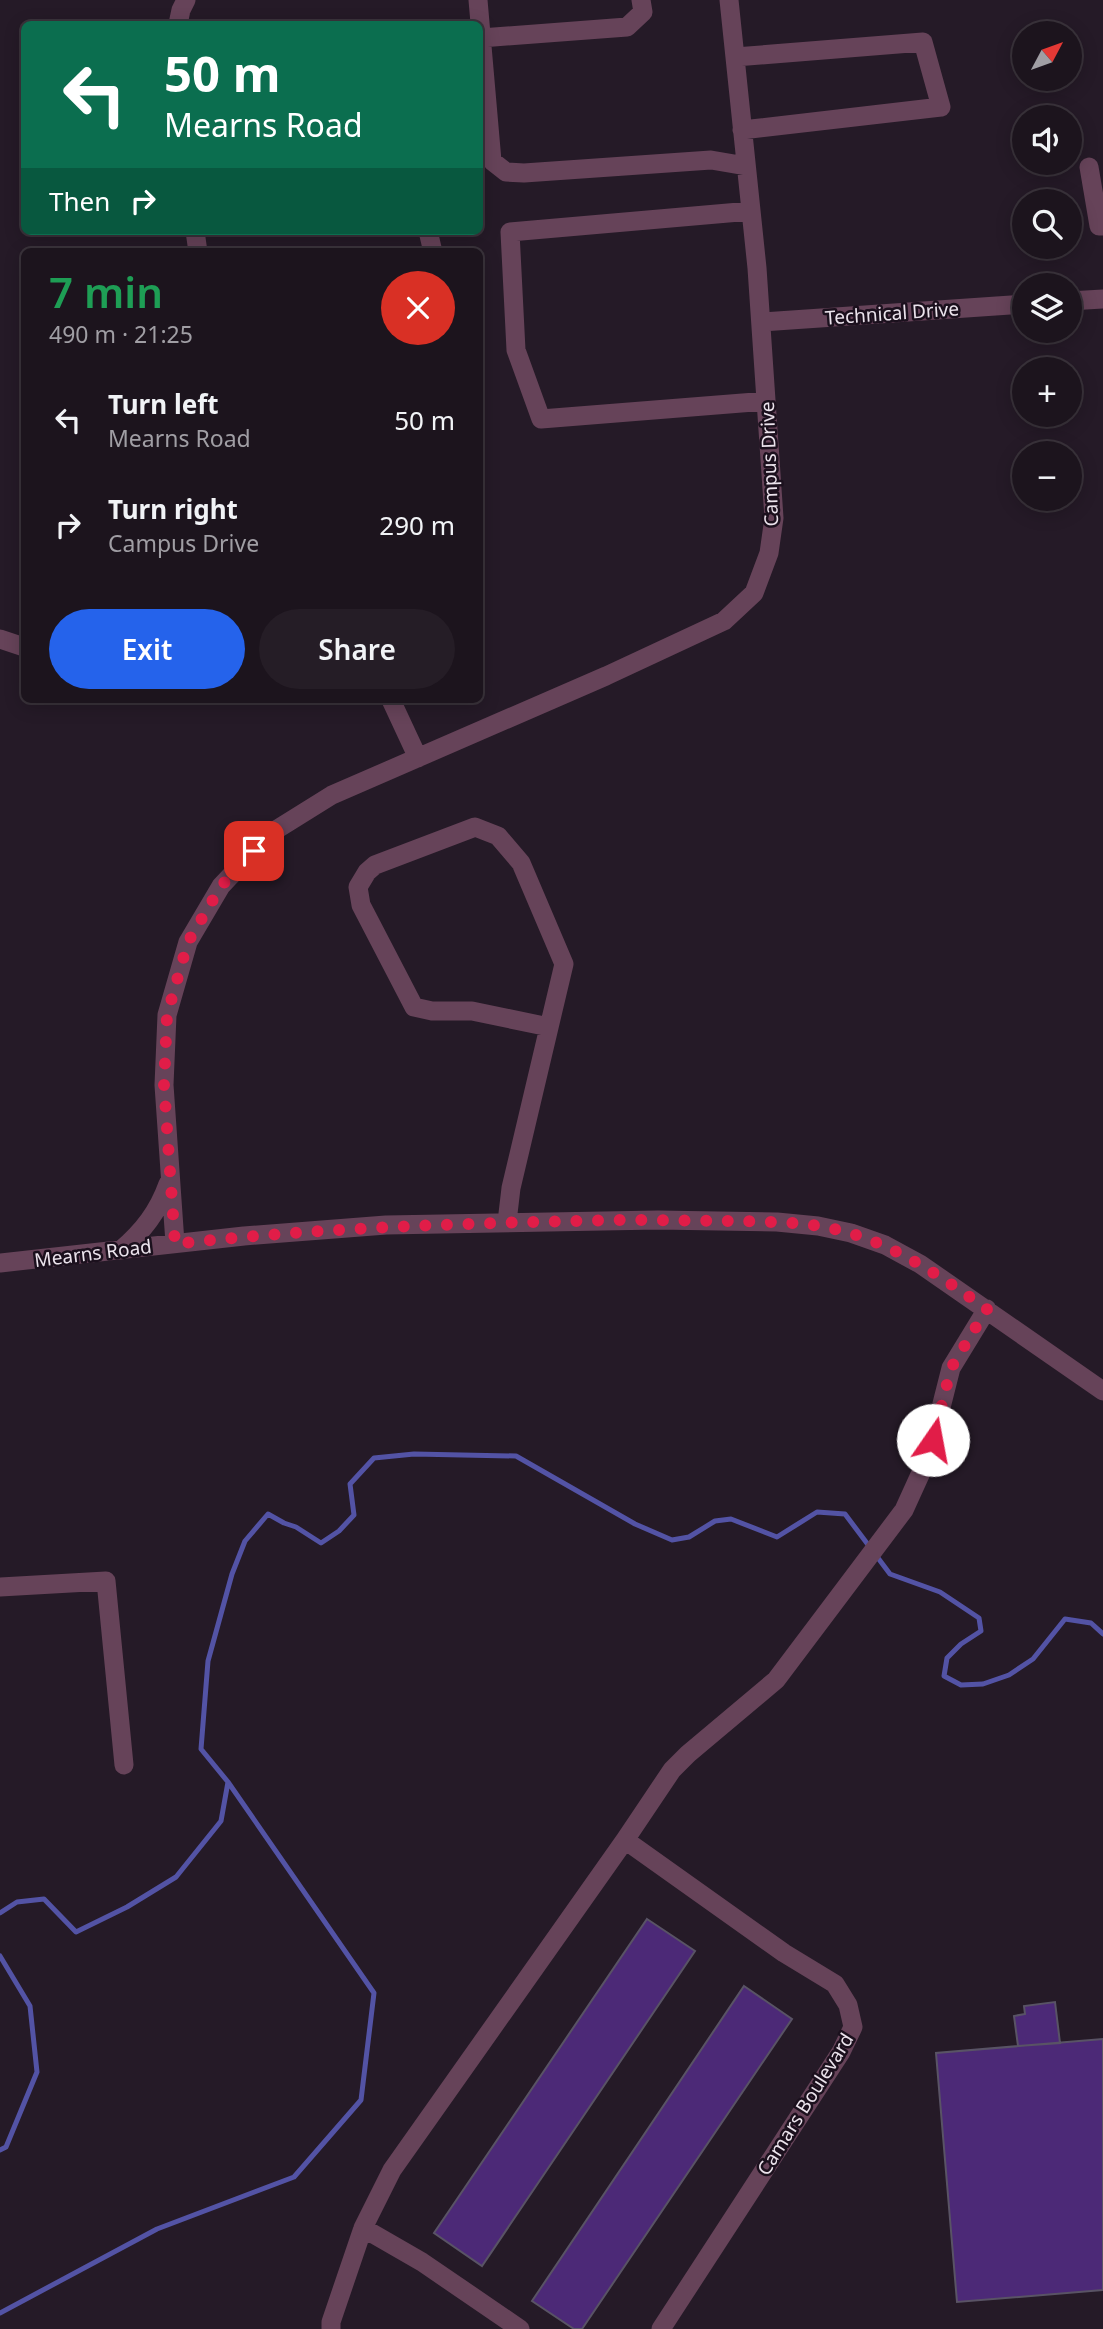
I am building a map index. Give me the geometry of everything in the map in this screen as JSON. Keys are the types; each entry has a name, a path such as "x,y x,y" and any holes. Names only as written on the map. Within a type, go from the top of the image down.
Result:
{"street":[{"path":"179,21 186,0"},
{"path":"478,0 480,21"},
{"path":"483,38 627,27 643,12 641,0"},
{"name":"Campus Drive","path":"175,1244 164,1085 167,1015 188,942 221,886 271,833 332,795 606,677 724,621 754,593 769,553 774,518 761,321 729,0"},
{"path":"735,57 923,42 941,107 742,130"},
{"path":"483,60 492,161 506,172 711,160 746,166"},
{"path":"1089,167 1099,226 1103,226"},
{"path":"751,211 510,232 516,350 541,419 766,401"},
{"path":"1082,300 1103,299"},
{"name":"Technical Drive","path":"761,321 1012,305"},
{"path":"0,639 21,646"},
{"path":"392,703 418,758"},
{"path":"507,1222 511,1188 564,964 521,863 498,836 475,827 376,865 367,872 358,887 361,905 414,1007 432,1011 472,1011 549,1027"},
{"path":"121,1250 149,1223 161,1204 170,1176"},
{"name":"Mearns Road","path":"0,1264 244,1236 386,1225 685,1220 777,1222 818,1226 851,1233 884,1245 920,1264 1103,1391"},
{"path":"331,2329 331,2322 363,2228 392,2170 672,1770 776,1680 904,1510 929,1455 951,1368 987,1309"},
{"path":"0,1587 106,1581 124,1765"},
{"name":"Camars Boulevard","path":"625,1840 784,1953 835,1984 848,2005 853,2027 835,2062 661,2329"},
{"path":"363,2228 422,2262 520,2329"}],"building":[{"path":"647,1919 695,1951 482,2266 434,2233"},
{"path":"744,1986 792,2019 582,2329 574,2329 532,2301"},
{"path":"1055,2002 1060,2043 1018,2046 1014,2016 1025,2014 1024,2006"},
{"path":"1103,2039 1103,2290 957,2302 936,2053"}],"waterway":[{"path":"0,2313 157,2229 294,2177 361,2100 374,1993 228,1782 201,1749 208,1661 232,1574 245,1541 268,1514 321,1543 339,1531 354,1515 350,1484 374,1458 414,1454 516,1456 635,1524 672,1540 689,1537 715,1521 731,1519 777,1537 817,1512 845,1514 890,1574 940,1592 979,1618 981,1631 961,1644 947,1658 944,1676 961,1685 983,1684 1009,1675 1033,1659 1065,1619 1091,1623 1103,1634"},
{"path":"0,1913 17,1902 44,1899 76,1932 127,1907 176,1877 221,1821 228,1782"},
{"path":"0,1956 30,2006 37,2072 6,2147 0,2150"}],"route":[{"path":"254,851 221,886 188,942 167,1015 164,1085 175,1244 386,1225 480,1222 777,1222 851,1233 884,1245 920,1264 987,1309 951,1368 933,1440"}]}
